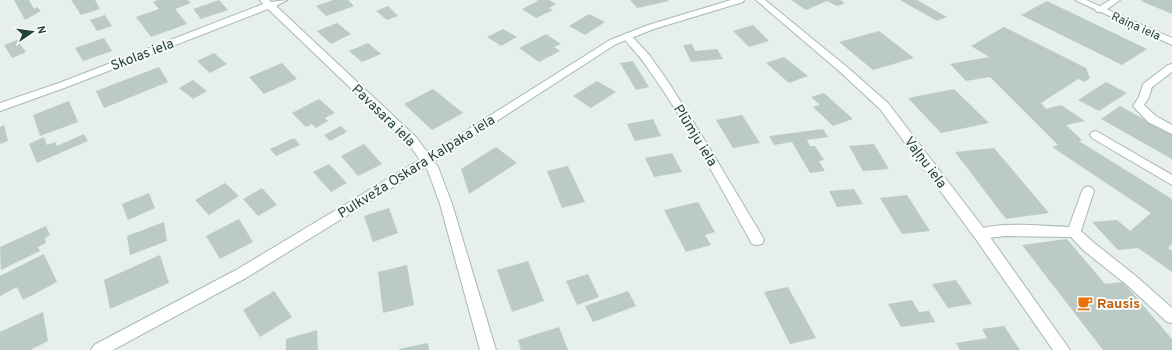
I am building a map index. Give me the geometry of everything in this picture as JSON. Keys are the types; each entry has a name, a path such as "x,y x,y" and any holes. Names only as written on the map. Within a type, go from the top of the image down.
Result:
{"street":[{"name":"Skolas iela","path":"0,107 63,85 267,2 283,0"},
{"name":"Pulkveža Oskara Kalpaka iela","path":"99,350 241,274 428,160 613,42 651,26 740,0"},
{"name":"Vaļņu iela","path":"760,0 844,69 884,106 980,234 1062,350"},
{"name":"Raiņa iela","path":"1079,0 1172,42"},
{"path":"1100,10 1116,0"},
{"name":"Pavasara iela","path":"267,2 412,140 428,160 434,170 446,204 488,350"},
{"name":"Plūmju iela","path":"626,36 636,45 651,65 683,114 757,240"},
{"path":"1172,67 1147,86 1144,97 1138,106 1152,119 1172,130"},
{"path":"1096,135 1172,181"},
{"path":"1074,232 1088,191"},
{"path":"980,234 1005,231 1074,232 1088,246 1132,281 1172,318"}],"building":[{"path":"14,0 29,0 34,9 37,7 41,11 25,20"},
{"path":"71,0 95,0 100,9 81,15"},
{"path":"158,0 188,0 191,3 175,9 187,24 151,37 136,17 159,9 153,2"},
{"path":"219,0 228,10 201,19 193,9"},
{"path":"333,0 348,0 354,6 326,16 316,6"},
{"path":"536,0 549,0 556,4 549,8 553,10 536,18 522,9 538,1"},
{"path":"630,0 669,0 669,1 637,8"},
{"path":"791,0 840,0 845,3 837,6 827,1 806,10"},
{"path":"900,0 917,0 947,17 937,21"},
{"path":"1172,0 1172,14 1141,1"},
{"path":"1047,1 1147,49 1122,65 1021,15"},
{"path":"388,6 398,16 387,20 376,11"},
{"path":"589,14 605,22 585,35 569,26"},
{"path":"105,15 112,26 97,31 90,20"},
{"path":"337,23 351,34 331,44 317,31"},
{"path":"753,25 769,41 749,47 733,31"},
{"path":"1004,27 1086,68 1090,78 1085,82 1078,79 1041,103 1046,109 1061,105 1085,121 1066,125 1082,140 1079,141 1172,199 1172,244 1168,248 1172,251 1172,272 1138,248 1118,250 1092,222 1117,220 1130,231 1151,213 1052,147 1058,145 990,77 966,81 950,64 989,57 971,46"},
{"path":"503,29 517,37 501,46 487,37"},
{"path":"879,31 914,58 873,70 839,42"},
{"path":"546,34 561,44 554,47 560,51 539,62 519,48"},
{"path":"104,38 112,51 83,61 75,48"},
{"path":"17,40 26,52 12,58 4,45"},
{"path":"368,43 381,54 362,62 349,51"},
{"path":"692,44 695,51 717,49 723,59 691,62 683,45"},
{"path":"214,53 227,64 210,73 197,61"},
{"path":"784,57 808,76 789,83 766,63"},
{"path":"633,61 649,87 636,90 620,63"},
{"path":"282,63 297,79 264,94 249,77"},
{"path":"159,67 168,82 104,108 96,91"},
{"path":"193,80 207,91 193,99 179,88"},
{"path":"597,81 616,92 591,108 573,96"},
{"path":"1106,82 1127,93 1099,111 1078,100"},
{"path":"433,89 463,113 432,130 404,104"},
{"path":"954,89 989,123 941,133 908,98"},
{"path":"824,93 853,119 833,126 813,107 820,105 811,97"},
{"path":"319,99 335,113 325,118 328,121 316,128 312,124 306,127 292,113"},
{"path":"69,101 78,122 40,136 33,115"},
{"path":"1120,106 1172,135 1172,159 1101,119"},
{"path":"742,115 760,143 733,148 716,120"},
{"path":"653,119 661,136 635,141 627,124"},
{"path":"4,125 8,141 0,144 0,127"},
{"path":"341,126 347,132 330,141 324,135"},
{"path":"823,129 828,137 807,140 810,146 815,146 824,160 819,161 825,171 810,173 792,142 774,145 769,136"},
{"path":"84,134 88,141 37,163 29,144 44,137 47,145 55,142 57,146"},
{"path":"294,138 300,145 276,156 270,149"},
{"path":"364,144 382,164 358,176 341,156"},
{"path":"874,144 889,169 863,171 849,146"},
{"path":"496,147 517,163 469,194 461,169"},
{"path":"994,148 1049,213 1006,219 955,152"},
{"path":"672,153 682,172 654,177 645,158"},
{"path":"329,164 347,183 331,192 313,172"},
{"path":"568,166 585,202 562,208 547,171"},
{"path":"225,183 239,196 209,215 195,200"},
{"path":"262,188 277,205 258,216 243,199"},
{"path":"854,189 863,204 837,207 829,191"},
{"path":"149,193 155,208 128,220 122,204"},
{"path":"907,195 930,231 902,234 880,198"},
{"path":"698,202 715,232 705,235 711,245 686,252 664,210"},
{"path":"389,208 398,233 373,242 364,216"},
{"path":"239,219 253,242 220,259 206,236"},
{"path":"164,222 167,241 130,255 127,236"},
{"path":"46,226 50,235 45,238 46,243 38,247 40,251 1,270 0,247"},
{"path":"1067,239 1105,284 1123,282 1172,339 1172,350 1103,350 1022,245"},
{"path":"44,254 57,282 23,300 17,287 0,296 0,276"},
{"path":"160,255 169,283 110,309 104,280"},
{"path":"528,261 544,301 512,312 497,270"},
{"path":"407,265 414,305 383,313 378,272"},
{"path":"588,274 599,297 577,305 566,281"},
{"path":"956,280 972,304 948,308 932,284"},
{"path":"788,287 816,338 790,344 764,292"},
{"path":"274,291 292,317 260,337 243,310"},
{"path":"628,291 636,306 593,322 585,306"},
{"path":"912,300 919,312 929,311 935,322 901,327 888,304"},
{"path":"43,312 48,341 30,350 0,350 0,332"},
{"path":"1004,326 1020,350 960,350 956,343 987,338 982,329"},
{"path":"559,327 568,350 521,350 518,340"},
{"path":"317,330 318,350 286,350 286,339"},
{"path":"428,343 429,350 399,350 399,349"}],"place":[{"name":"Rausis","path":"1085,303"}]}
